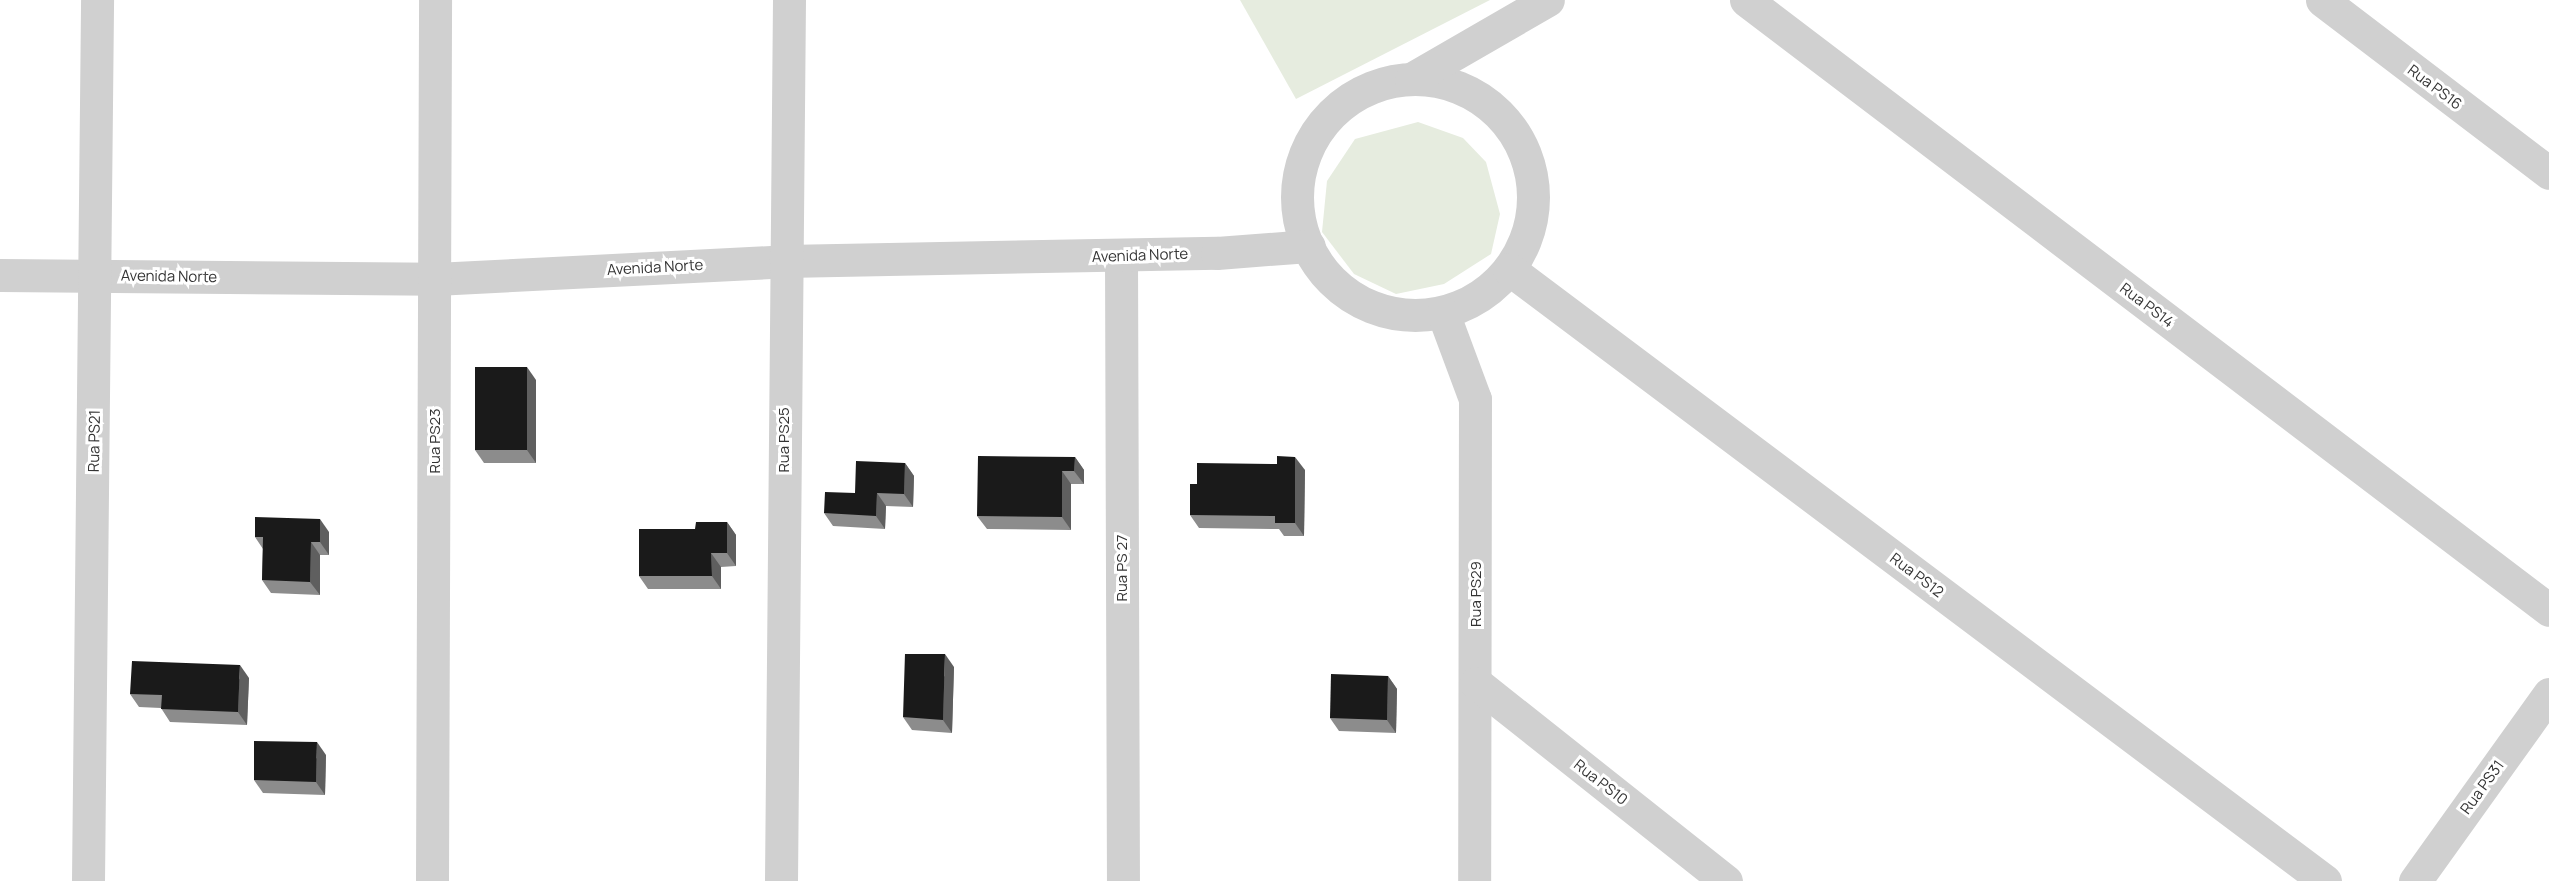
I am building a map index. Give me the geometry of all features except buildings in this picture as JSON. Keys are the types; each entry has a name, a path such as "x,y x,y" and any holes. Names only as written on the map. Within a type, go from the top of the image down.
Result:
{"street":[{"name":"Rua PS21","path":"88,881 97,276 97,0"},
{"name":"Rua PS23","path":"432,881 435,0"},
{"name":"Rua PS25","path":"781,881 789,0"},
{"path":"1411,79 1548,0"},
{"name":"Rua PS14","path":"1746,0 2549,610"},
{"name":"Rua PS16","path":"2322,0 2549,173"},
{"path":"1411,79 1456,85 1490,104 1516,134 1531,171 1533,210 1523,248 1509,269 1474,301 1443,313 1408,316 1374,309 1344,292 1320,267 1302,234 1297,196 1303,158 1321,125 1348,99 1382,82 1411,79"},
{"name":"Avenida Norte","path":"0,275 435,279 785,261 1121,256 1309,246"},
{"name":"Rua PS 27","path":"1121,256 1124,881"},
{"name":"Rua PS12","path":"1509,269 2325,881"},
{"name":"Rua PS29","path":"1443,313 1475,399 1474,881"},
{"name":"Rua PS10","path":"1476,683 1726,881"},
{"name":"Rua PS31","path":"2415,881 2549,694"}],"shaded area":[{"path":"1240,0 1490,0 1296,99"},
{"path":"1418,122 1463,138 1486,162 1500,214 1491,254 1444,284 1396,294 1354,274 1322,232 1327,181 1355,139"}]}
